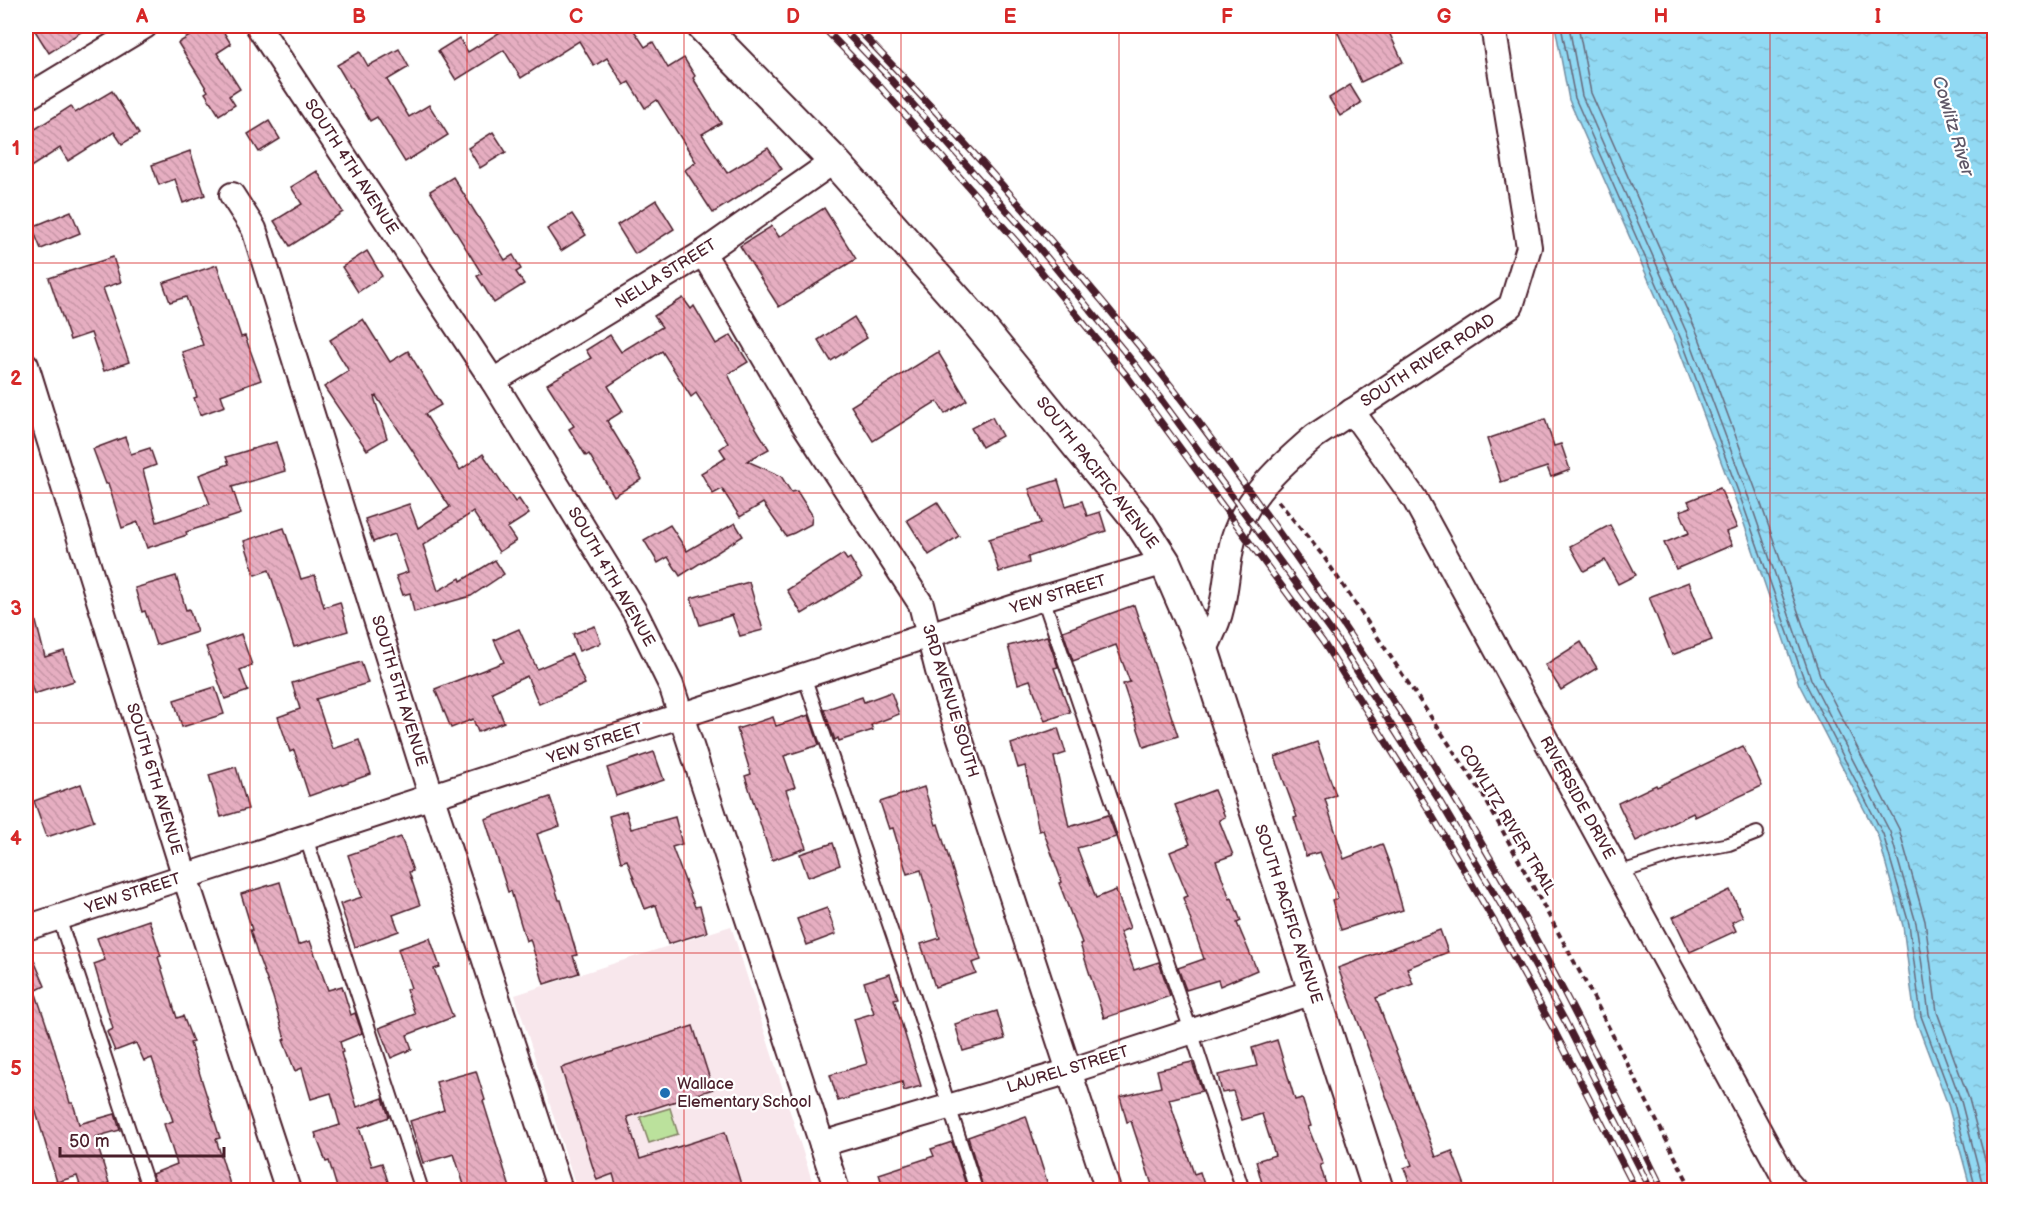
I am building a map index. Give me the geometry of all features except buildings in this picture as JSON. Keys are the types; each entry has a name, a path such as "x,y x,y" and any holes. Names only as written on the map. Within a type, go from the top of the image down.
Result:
{"street":[{"path":"26,98 145,26"},
{"name":"SOUTH 4TH AVENUE","path":"258,26 493,381 636,614 671,685 837,1191"},
{"name":"SOUTH PACIFIC AVENUE","path":"702,26 834,161 976,321 1140,523 1165,562 1204,652 1378,1191"},
{"name":"SOUTH RIVER ROAD","path":"1204,652 1221,611 1236,534 1245,513 1264,485 1286,461 1315,436 1511,306 1529,247 1492,26"},
{"name":"NELLA STREET","path":"493,381 703,253 834,161"},
{"name":"SOUTH 5TH AVENUE","path":"232,195 254,230 432,798 560,1191"},
{"name":"3RD AVENUE SOUTH","path":"703,253 798,414 921,604 938,671 1108,1191"},
{"name":"SOUTH 6TH AVENUE","path":"26,365 185,877 288,1191"},
{"name":"RIVERSIDE DRIVE","path":"1352,411 1413,498 1786,1182 1794,1191"},
{"name":"YEW STREET","path":"26,928 1043,598 1165,562"},
{"name":"LAUREL STREET","path":"822,1144 1070,1071 1313,992"}],"lane":[{"path":"1043,598 1191,1031 1243,1191"},
{"path":"804,676 913,994 975,1191"},
{"path":"1618,873 1677,855 1729,844 1757,833"},
{"path":"306,838 422,1191"},
{"path":"59,918 148,1191"}],"path":[{"name":"COWLITZ RIVER TRAIL","path":"1264,485 1324,557 1483,795 1588,987 1692,1191"}],"shaded area":[{"name":"Wallace Elementary School","path":"731,926 815,1190 577,1190 515,995"}],"green space":[{"path":"670,1108 678,1134 649,1143 640,1117"}],"water":[{"name":"Cowlitz River","path":"1555,26 1994,26 1994,1190 1971,1190 1948,1105 1915,1018 1903,926 1878,836 1799,684 1740,512 1677,344 1569,100"}],"railway":[{"path":"822,26 877,83 1016,241 1127,376 1323,642 1427,807 1495,923 1553,1028 1636,1190"},
{"path":"840,26 886,74 1026,232 1138,368 1334,635 1439,800 1507,915 1565,1021 1651,1190"},
{"path":"855,26 931,106 1114,315 1203,428 1290,548 1410,726 1493,863 1576,1014 1663,1190"}],"place":[{"name":"Wallace Elementary School","path":"665,1093"}]}
